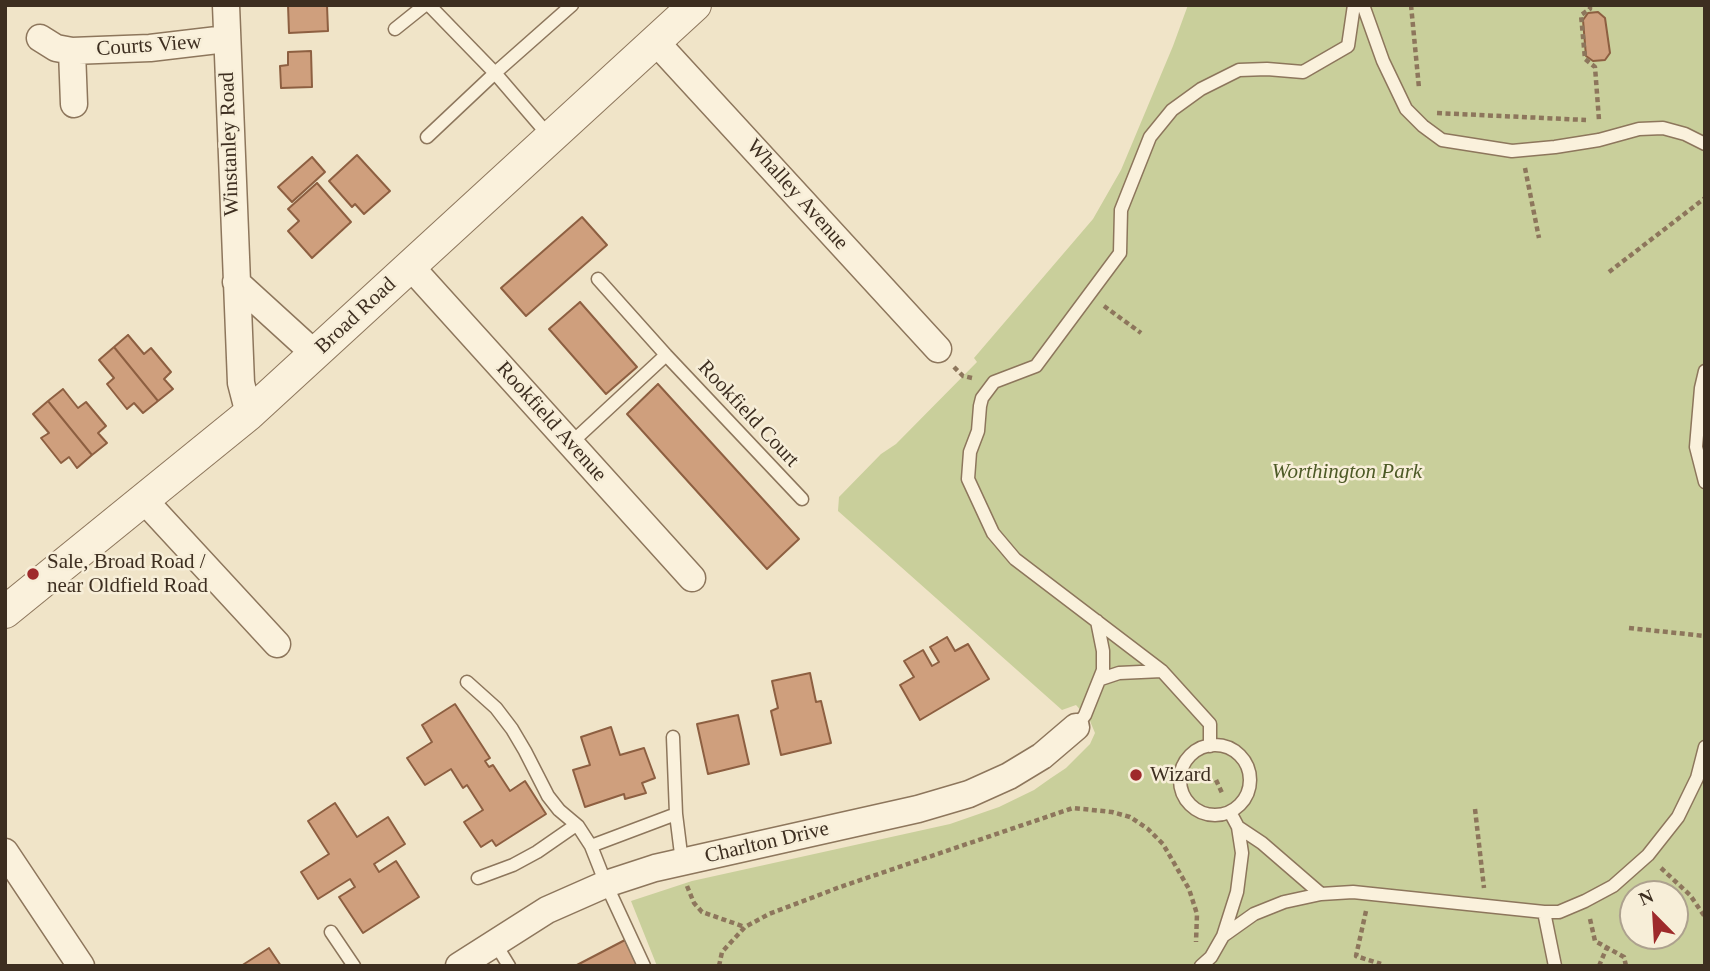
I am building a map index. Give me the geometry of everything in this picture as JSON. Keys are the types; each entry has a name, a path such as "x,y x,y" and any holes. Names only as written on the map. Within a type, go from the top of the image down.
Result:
{"street":[{"name":"Winstanley Road","path":"226,5 241,383 249,414"},
{"name":"Broad Road","path":"5,612 249,414 695,5"},
{"name":"Courts View","path":"40,38 56,48 72,51 149,48 226,39"},
{"name":"Whalley Avenue","path":"655,41 938,349"},
{"name":"Courts View","path":"72,51 74,104"},
{"name":"Rookfield Avenue","path":"410,266 692,578"},
{"path":"236,282 315,354"},
{"path":"144,500 277,644"},
{"name":"Charlton Drive","path":"458,966 547,910 606,884 655,868 918,809 969,794 1010,776 1042,756 1076,727"},
{"path":"5,852 81,966"}],"lane":[{"path":"395,29 427,5 495,73 550,137"},
{"path":"427,137 572,5"},
{"path":"1210,746 1210,723 1162,671 1015,559 993,533 968,480 970,452 978,430 982,398 994,382 1036,366 1120,253 1121,211 1150,136 1172,110 1201,89 1240,70 1303,72 1314,66 1348,46 1353,5"},
{"path":"1363,5 1383,61 1406,109 1442,141 1512,151 1555,147 1599,140 1639,129 1662,128 1685,134 1705,144"},
{"name":"Rookfield Court","path":"598,279 802,499"},
{"name":"Rookfield Court","path":"570,444 666,355"},
{"path":"1705,371 1700,388 1696,447 1705,482"},
{"path":"1076,727 1085,715 1103,670 1103,651 1097,621"},
{"path":"1101,680 1119,673 1162,671"},
{"path":"467,682 496,708 525,751 548,796 576,825 591,846 644,966"},
{"path":"673,737 676,814 682,863"},
{"path":"1210,746 1232,750 1240,756 1250,776 1246,797 1239,806 1218,815 1195,809 1186,801 1181,790 1183,766 1199,749 1210,746"},
{"path":"1223,936 1254,914 1284,902 1321,894 1370,894 1559,912 1613,886 1648,855 1678,817 1697,778 1705,747"},
{"path":"1201,966 1211,957 1223,936 1237,892 1242,853 1238,827 1230,812"},
{"path":"591,846 676,814"},
{"path":"478,878 513,865 576,825"},
{"path":"1238,827 1262,843 1321,894"},
{"path":"1544,912 1555,966"},
{"path":"331,932 354,966"},
{"path":"495,943 509,966"}],"path":[{"path":"1411,5 1420,99"},
{"path":"1590,5 1590,9 1581,15 1585,60 1595,67 1598,121"},
{"path":"1434,113 1611,120"},
{"path":"1521,150 1539,238"},
{"path":"1609,272 1705,198"},
{"path":"1089,295 1141,332"},
{"path":"938,349 963,376 994,382"},
{"path":"1629,628 1705,636"},
{"path":"1216,780 1222,793"},
{"path":"719,966 722,953 745,927 769,914 840,887 1073,808 1112,812 1130,817 1148,829 1163,844 1189,889 1197,914 1196,946"},
{"path":"1475,809 1487,906"},
{"path":"1648,855 1690,895 1705,917"},
{"path":"688,891 702,912 745,927"},
{"path":"1370,894 1356,956 1381,964"},
{"path":"1595,941 1624,957 1626,966"},
{"path":"1599,966 1607,947"}],"green space":[{"name":"Worthington Park","path":"1188,5 1705,5 1705,966 657,966 631,901 692,881 950,824 999,807 1034,790 1066,768 1090,744 1095,733 1090,721 1076,705 1062,710 838,511 839,497 977,362 974,358 1093,219 1121,170"}],"building":[{"path":"288,5 327,5 328,31 289,33"},
{"path":"1598,12 1605,18 1610,53 1605,60 1593,61 1586,56 1583,20 1588,13"},
{"path":"311,51 312,87 281,88 280,66 288,65 288,52"},
{"path":"357,155 390,191 364,214 355,204 352,207 329,181"},
{"path":"312,157 325,172 292,202 278,187"},
{"path":"317,183 351,222 312,258 288,231 299,221 288,209"},
{"path":"582,217 607,245 526,316 501,288"},
{"path":"580,302 637,367 606,394 549,329"},
{"path":"128,335 144,354 151,348 171,372 164,379 173,389 158,401 114,347"},
{"path":"114,347 158,401 143,413 134,403 127,409 107,384 114,378 99,360"},
{"path":"658,384 799,539 767,569 627,414"},
{"path":"63,389 78,408 86,402 106,426 98,433 107,443 92,455 48,401"},
{"path":"48,401 92,455 77,468 69,457 61,463 41,438 49,433 33,414"},
{"path":"947,637 955,651 968,644 989,679 920,720 900,685 914,677 904,661 923,650 932,666 939,662 930,647"},
{"path":"810,673 816,702 821,701 831,743 781,755 771,711 778,708 772,681"},
{"path":"455,704 490,758 485,761 489,767 493,765 510,791 525,781 546,814 496,846 492,840 481,847 464,822 483,810 467,785 463,788 451,769 425,785 407,758 432,742 422,725"},
{"path":"738,715 749,764 708,774 697,724"},
{"path":"611,727 620,755 644,748 655,778 642,783 646,793 625,799 624,794 585,807 573,770 590,765 581,737"},
{"path":"335,803 357,837 388,817 405,844 374,864 379,872 396,861 419,897 363,933 339,897 355,887 350,879 318,899 301,872 329,854 308,821"},
{"path":"625,940 638,966 575,966"},
{"path":"269,948 281,966 241,966"}],"place":[{"name":"Sale, Broad Road / near Oldfield Road","path":"33,574"},
{"name":"Wizard","path":"1136,775"}]}
